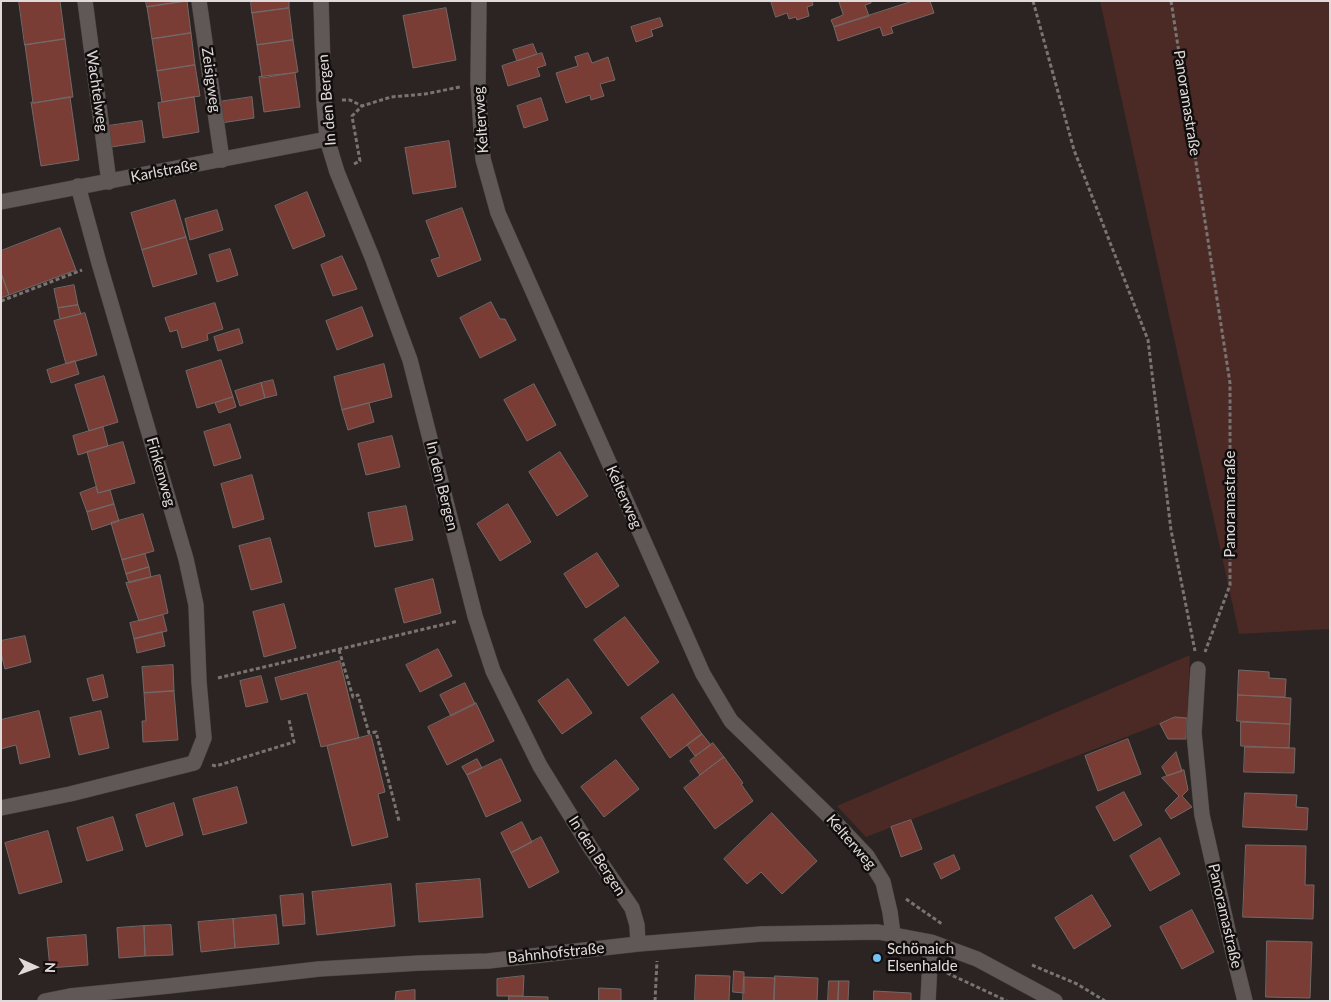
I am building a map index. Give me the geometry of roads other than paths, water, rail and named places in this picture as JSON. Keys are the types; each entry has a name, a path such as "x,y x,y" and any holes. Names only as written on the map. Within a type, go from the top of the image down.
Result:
{"street":[{"name":"Wachtelweg","path":"85,1 109,182"},
{"name":"Zeisigweg","path":"199,1 222,160"},
{"name":"In den Bergen","path":"321,1 327,139 337,172 372,257 410,360 475,616 493,671 540,766 590,847 632,908 637,925 638,944"},
{"name":"Kelterweg","path":"479,1 478,83 484,160 498,213 703,674 731,722 832,819 867,856 884,882 892,934"},
{"name":"Karlstraße","path":"1,202 327,139"},
{"name":"Finkenweg","path":"1,808 70,794 194,763 204,738 196,605 186,560 78,186"},
{"name":"Panoramastraße","path":"1198,669 1194,732 1202,816 1230,944 1245,1001"},
{"name":"Bahnhofstraße","path":"45,1001 70,996 319,969 488,961 657,942 761,934 869,932 892,934 931,942 977,959 1055,1001"},
{"path":"928,1001 931,942"}],"place":[{"name":"Schönaich Elsenhalde","path":"877,958"}]}
